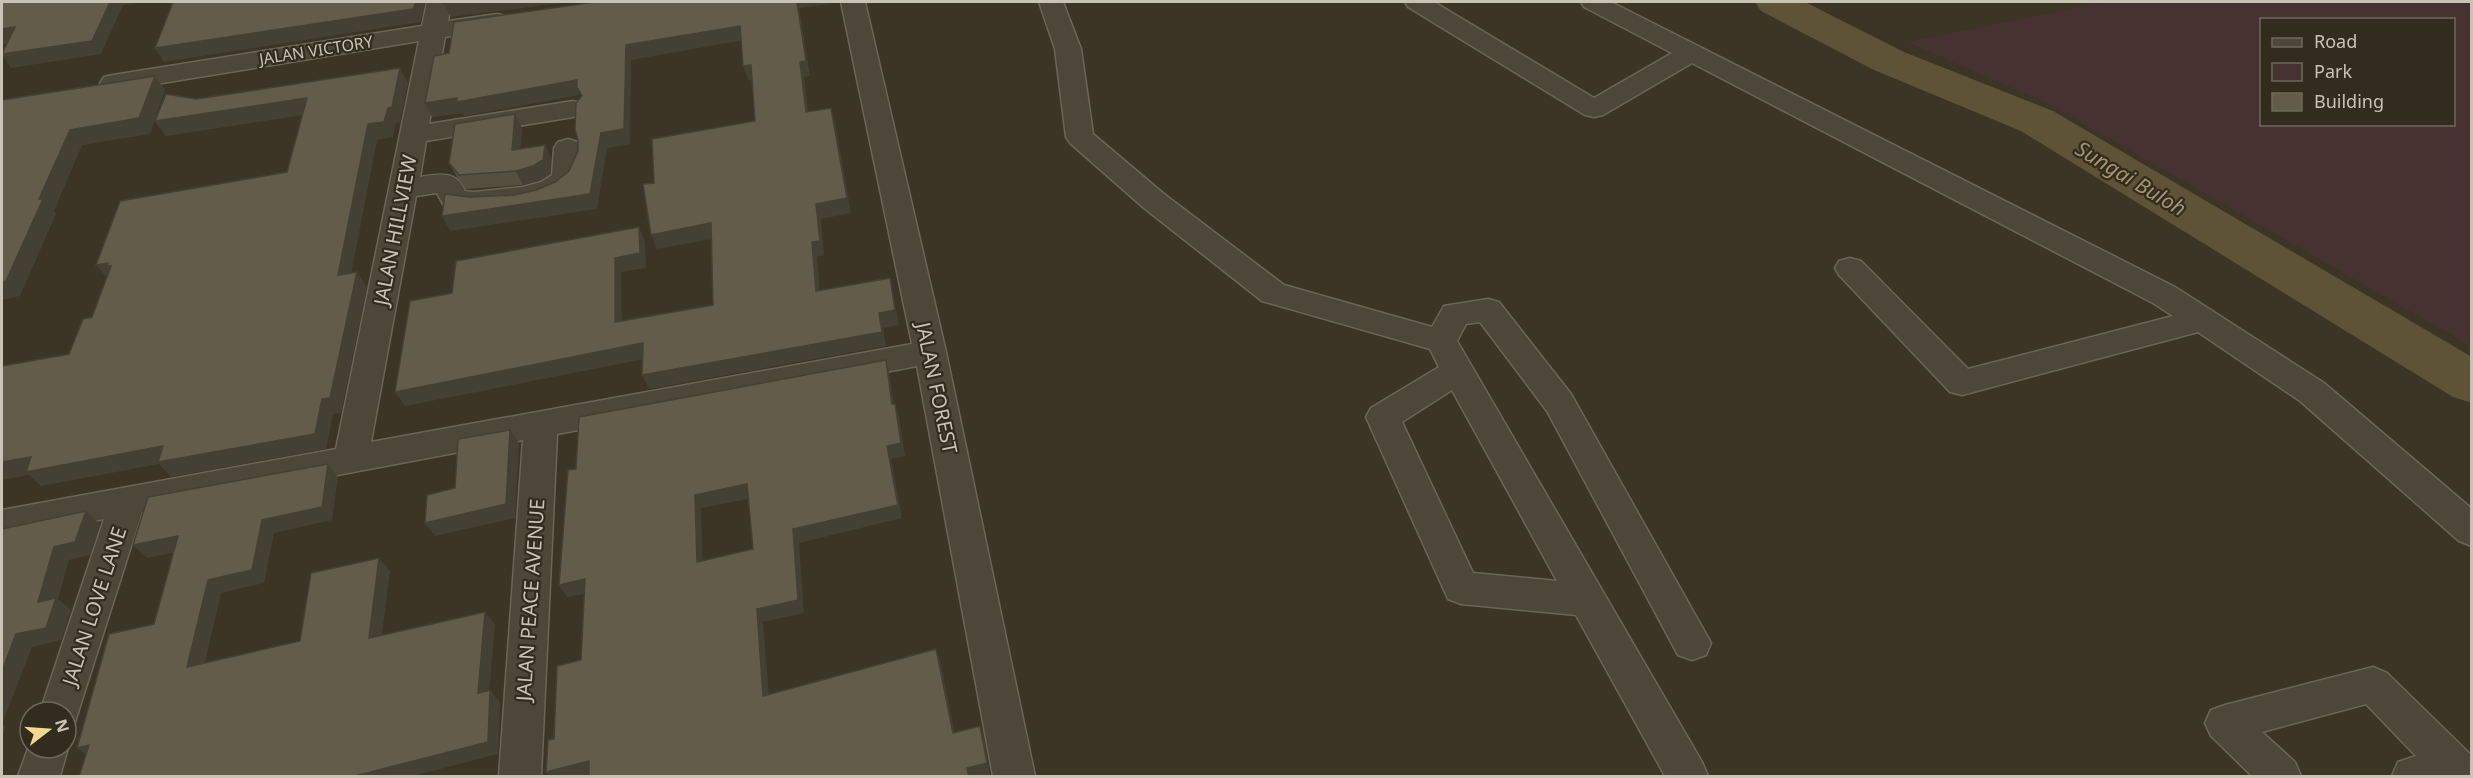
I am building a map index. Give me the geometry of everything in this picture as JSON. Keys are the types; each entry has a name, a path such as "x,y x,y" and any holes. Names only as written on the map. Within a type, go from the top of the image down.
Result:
{"street":[{"name":"JALAN HILLVIEW","path":"351,459 414,135 414,72 433,30 439,2"},
{"name":"JALAN FOREST","path":"853,2 930,352 1014,777"},
{"path":"1051,2 1068,49 1080,137 1154,201 1273,293 1449,356"},
{"path":"1417,2 1594,109 1692,52"},
{"path":"1593,2 2164,294 2312,392 2472,531"},
{"name":"JALAN VICTORY","path":"93,87 191,82 433,30 515,18"},
{"path":"414,135 573,109"},
{"path":"403,188 443,183 449,186 453,197 464,201 486,201 538,194 558,185 565,176 569,168 568,148"},
{"path":"1850,268 1962,383 2202,320"},
{"path":"1688,777 1449,356 1455,314 1488,310 1559,403 1692,643"},
{"path":"2,524 930,352"},
{"path":"1449,356 1383,417 1461,588 1587,600"},
{"name":"JALAN PEACE AVENUE","path":"520,777 541,423"},
{"name":"JALAN LOVE LANE","path":"64,700 128,500"},
{"path":"2280,777 2225,723 2373,685 2457,770"},
{"path":"39,777 44,760"},
{"path":"2413,777 2457,770"}],"green space":[{"path":"2106,2 2471,2 2471,346 2047,103 1907,42"}],"building":[{"path":"2,2 110,2 92,41 2,54 15,27 2,29"},
{"path":"173,2 416,2 413,9 155,48"},
{"path":"595,2 797,2 806,61 800,62 806,112 831,108 847,198 816,204 820,241 812,242 816,291 890,278 895,310 879,313 882,332 642,375 643,343 395,392 410,301 452,293 456,261 639,227 640,253 615,258 615,322 713,305 711,223 651,235 643,184 654,183 652,139 755,121 751,65 743,66 740,26 626,45 624,129 601,133 590,194 442,216 445,194 469,197 514,195 536,190 555,182 569,171 578,151 575,129 576,103 582,96 577,87 577,80 457,102 457,98 425,103 434,56 449,53 454,22"},
{"path":"400,68 392,107 388,108 384,122 368,124 338,275 357,272 330,398 322,399 315,434 158,462 163,446 26,472 31,457 2,462 2,366 69,354 83,319 92,317 111,266 106,266 108,263 96,265 120,201 287,172 307,98 155,121 166,94 196,99"},
{"path":"155,76 139,118 70,130 39,199 43,199 6,281 2,282 2,100"},
{"path":"515,114 512,150 545,145 543,160 516,171 459,175 449,163 455,124"},
{"path":"886,360 892,404 895,404 901,443 887,446 898,505 793,529 798,600 757,609 763,696 936,649 953,733 980,726 987,763 967,768 969,777 589,777 589,761 546,772 548,740 554,739 557,666 581,660 585,579 559,585 568,470 576,469 579,417","holes":["747,484 753,549 697,562 695,495"]},
{"path":"510,430 506,504 425,523 427,495 455,488 458,439"},
{"path":"328,464 322,507 262,520 252,570 208,580 187,667 300,641 311,573 379,558 369,638 485,612 478,693 490,690 488,742 351,777 79,777 89,745 78,748 78,744 109,634 154,624 178,536 133,545 148,497"},
{"path":"86,511 75,542 54,547 38,602 56,598 46,628 16,634 2,671 2,529"}],"waterway":[{"name":"Sungai Buloh","path":"1775,2 1889,61 2037,121 2472,383"}]}
